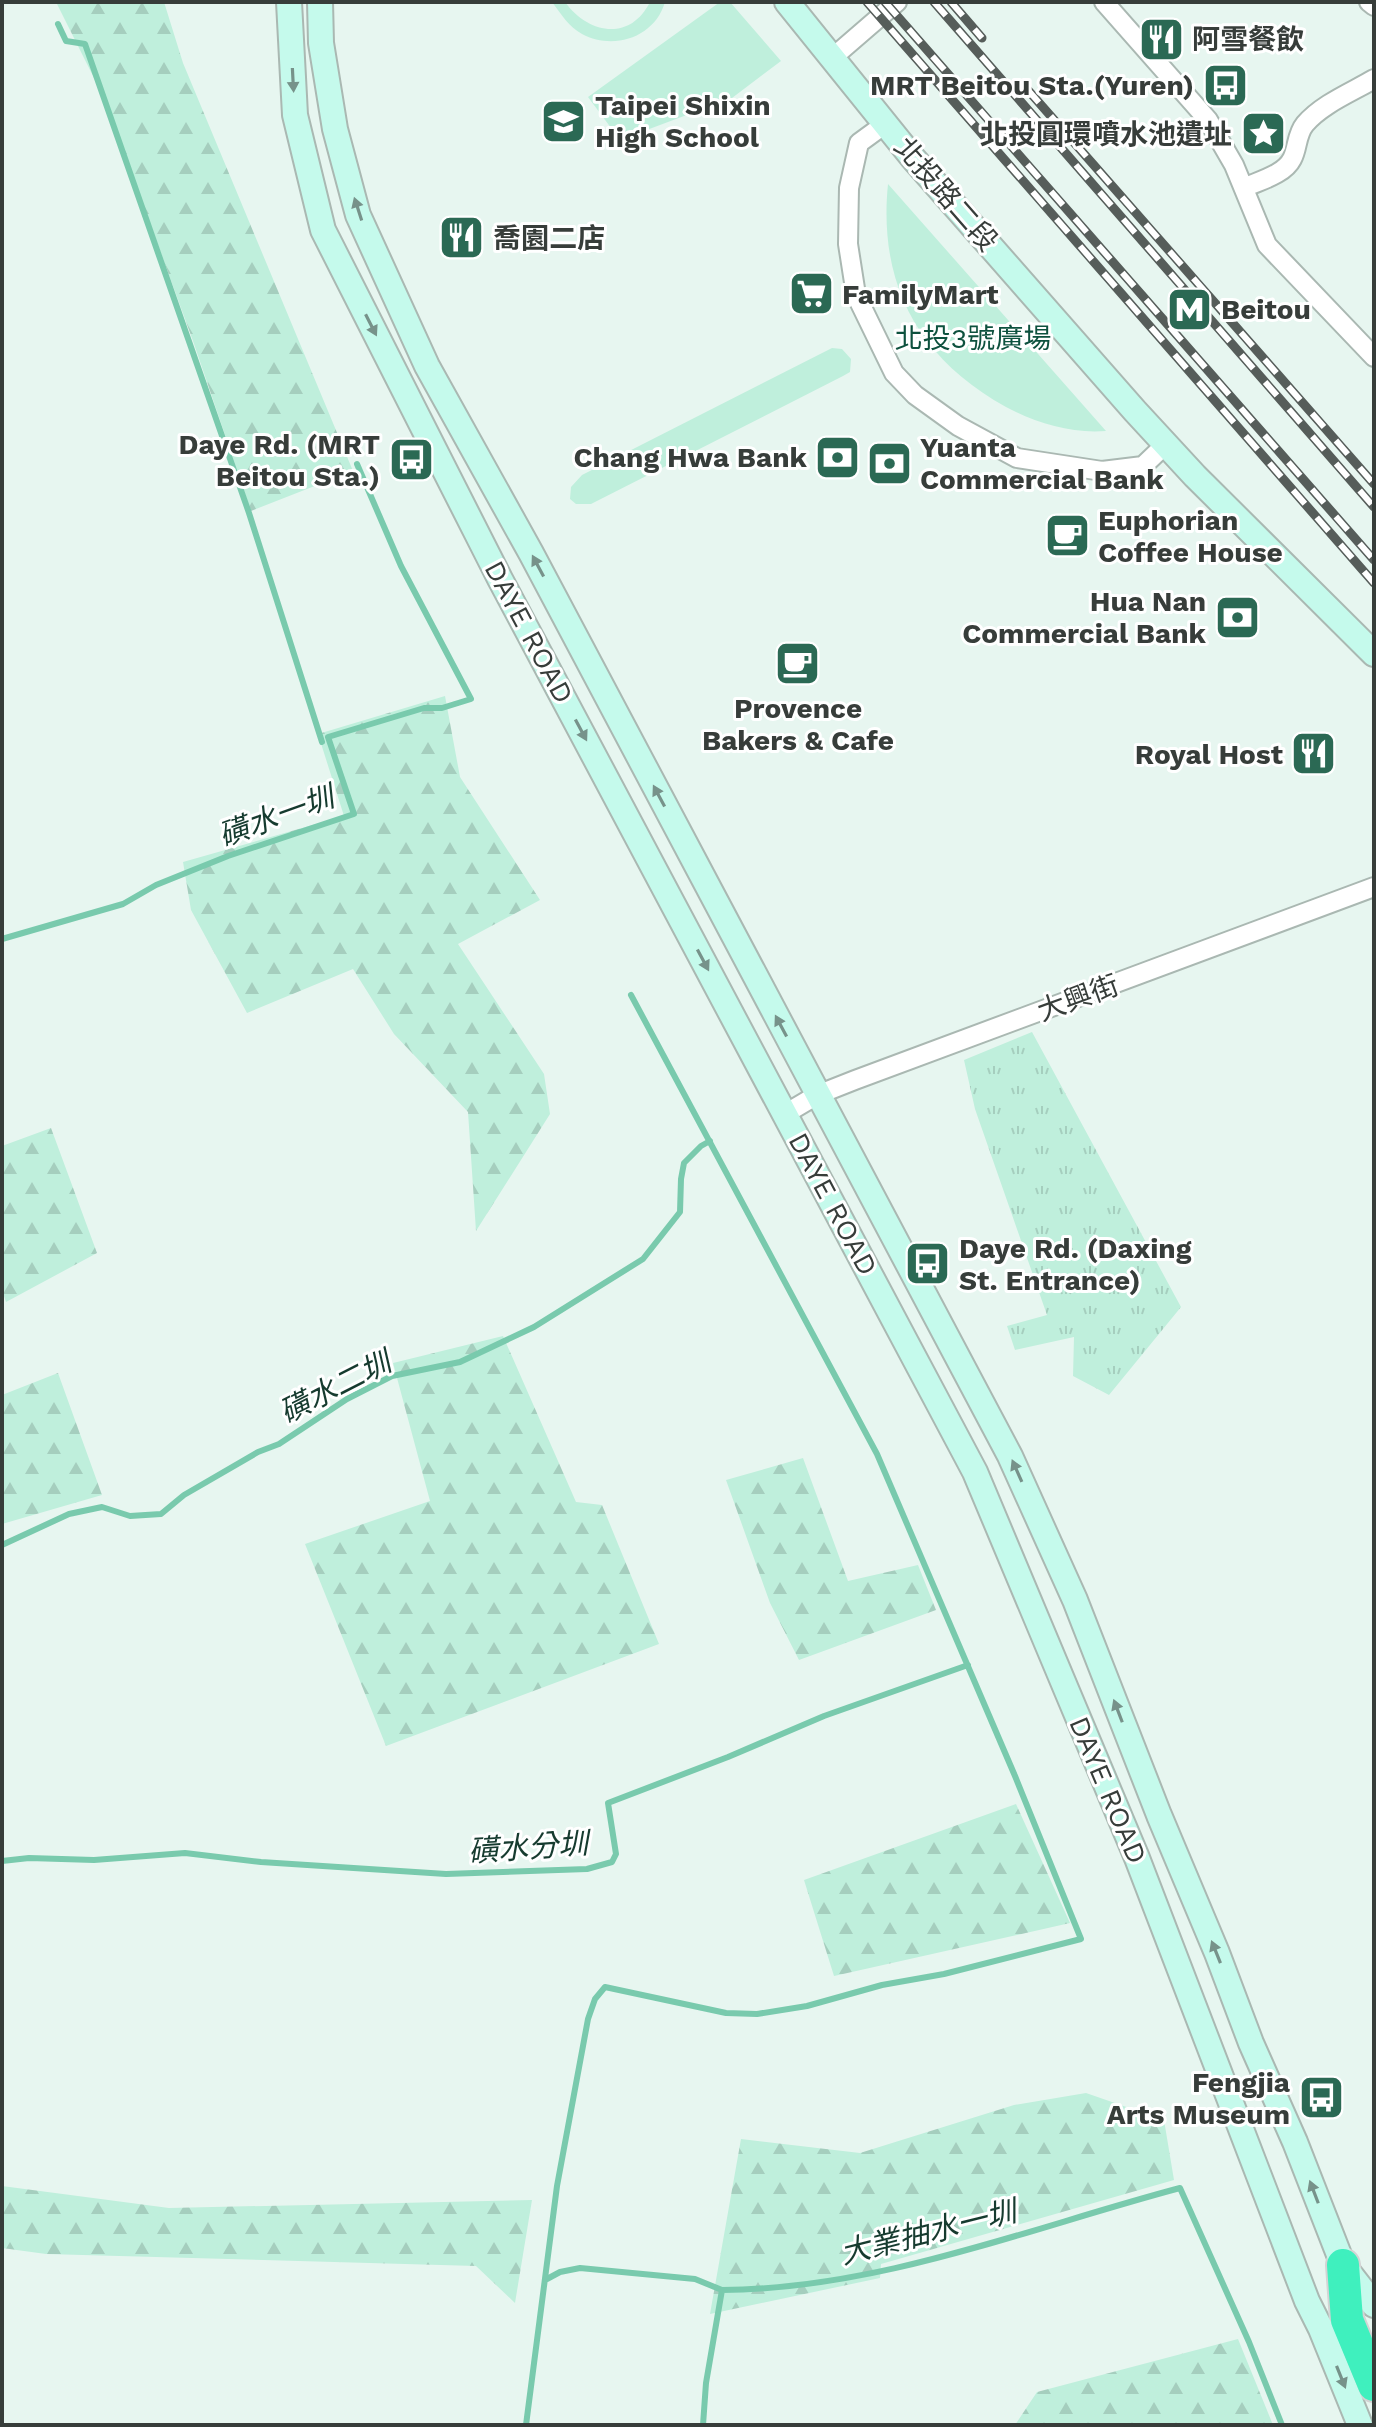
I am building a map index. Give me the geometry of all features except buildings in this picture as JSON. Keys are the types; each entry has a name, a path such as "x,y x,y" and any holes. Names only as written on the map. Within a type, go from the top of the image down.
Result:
{"highway":[{"path":"1343,2265 1374,2385"}],"main road":[{"name":"DAYE ROAD","path":"289,2 295,115 323,230 500,579 975,1472 1137,1858 1307,2301 1354,2316 1360,2425"},
{"name":"DAYE ROAD","path":"320,2 321,43 335,129 358,215 427,366 531,553 1010,1456 1075,1600 1159,1815 1343,2265"},
{"name":"北投路二段","path":"787,2 885,124 1166,444 1374,654"}],"street":[{"path":"831,59 897,2"},
{"path":"1104,2 1208,120 1234,165 1267,245 1374,357"},
{"path":"1369,2 1374,6"},
{"path":"1244,188 1281,171 1292,160 1296,141 1305,124 1374,79"},
{"name":"北投路二段","path":"885,124 859,143 849,188 848,244 856,295 894,373 921,401 958,426 1017,458 1102,471 1143,466 1166,444"},
{"name":"大興街","path":"785,1114 817,1095 1374,887"}],"green space":[{"path":"56,2 164,2 183,63 353,471 251,511 106,102"},
{"path":"552,2 565,2 585,21 609,29 632,23 650,2 665,2 660,14 643,32 620,41 607,41 577,31"},
{"path":"720,2 730,2 781,61 732,98 620,140 588,97"},
{"name":"北投3號廣場","path":"888,184 1106,431 1080,431 1030,418 1006,407 949,366 910,315 898,286 890,254"},
{"path":"832,348 842,349 851,359 850,372 591,504 576,504 570,499 571,487 582,475"},
{"path":"445,696 460,777 540,900 458,944 544,1074 550,1114 476,1231 468,1112 394,1034 353,969 247,1013 191,910 183,862 344,816 318,734"},
{"path":"1032,1032 1181,1307 1109,1395 1073,1376 1074,1337 1015,1350 1007,1326 1047,1315 975,1109 964,1060"},
{"path":"51,1128 97,1253 6,1302 2,1290 2,1146"},
{"path":"503,1336 576,1502 602,1505 659,1644 386,1746 305,1544 430,1501 393,1363"},
{"path":"58,1373 102,1495 2,1524 2,1395"},
{"path":"803,1458 848,1581 918,1565 936,1610 799,1660 770,1603 726,1480"},
{"path":"1016,1804 1070,1923 834,1976 804,1880"},
{"path":"1086,2093 1164,2120 1174,2180 881,2264 880,2278 710,2314 741,2139 860,2153 1014,2105"},
{"path":"2,2186 169,2208 532,2200 515,2303 476,2266 46,2254 2,2248"},
{"path":"1238,2339 1273,2425 1015,2425 1037,2392"}],"waterway":[{"path":"58,24 66,41 85,44 249,513 322,742"},
{"name":"磺水一圳","path":"2,939 123,904 156,885 228,856 354,814 328,737 424,708 442,708 471,699 401,566 357,464"},
{"path":"526,2425 557,2186 588,2019 595,1999 605,1987 726,2013 757,2014 807,2006 882,1985 944,1974 1081,1939 877,1454 631,995"},
{"name":"磺水二圳","path":"2,1545 69,1514 102,1507 130,1516 161,1514 184,1495 258,1452 279,1444 347,1399 392,1376 460,1362 534,1327 643,1259 680,1212 684,1163 710,1141"},
{"name":"磺水分圳","path":"2,1861 29,1858 94,1860 185,1853 261,1862 446,1874 587,1869 612,1862 616,1854 608,1803 824,1716 968,1665"},
{"name":"大業抽水一圳","path":"703,2425 706,2383 722,2290 781,2287 897,2268 1180,2188 1249,2342 1282,2425"},
{"path":"547,2279 560,2272 580,2268 695,2279 722,2290"}],"railway":[{"path":"867,2 1374,583"},
{"path":"885,2 1374,560"},
{"path":"934,2 1374,507"},
{"path":"951,2 982,38"},
{"path":"1027,89 1374,484"}],"place":[{"name":"阿雪餐飲","path":"1161,39"},
{"name":"MRT Beitou Sta.(Yuren)","path":"1225,85"},
{"name":"Taipei Shixin High School","path":"564,121"},
{"name":"北投圓環噴水池遺址","path":"1263,134"},
{"name":"喬園二店","path":"462,238"},
{"name":"FamilyMart","path":"811,294"},
{"name":"Beitou","path":"1190,309"},
{"name":"Chang Hwa Bank","path":"838,457"},
{"name":"Daye Rd. (MRT Beitou Sta.)","path":"411,460"},
{"name":"Yuanta Commercial Bank","path":"889,463"},
{"name":"Euphorian Coffee House","path":"1067,536"},
{"name":"Hua Nan Commercial Bank","path":"1237,617"},
{"name":"Provence Bakers & Cafe","path":"798,664"},
{"name":"Royal Host","path":"1314,754"},
{"name":"Daye Rd. (Daxing St. Entrance)","path":"928,1264"},
{"name":"Fengjia Arts Museum","path":"1321,2098"}]}
